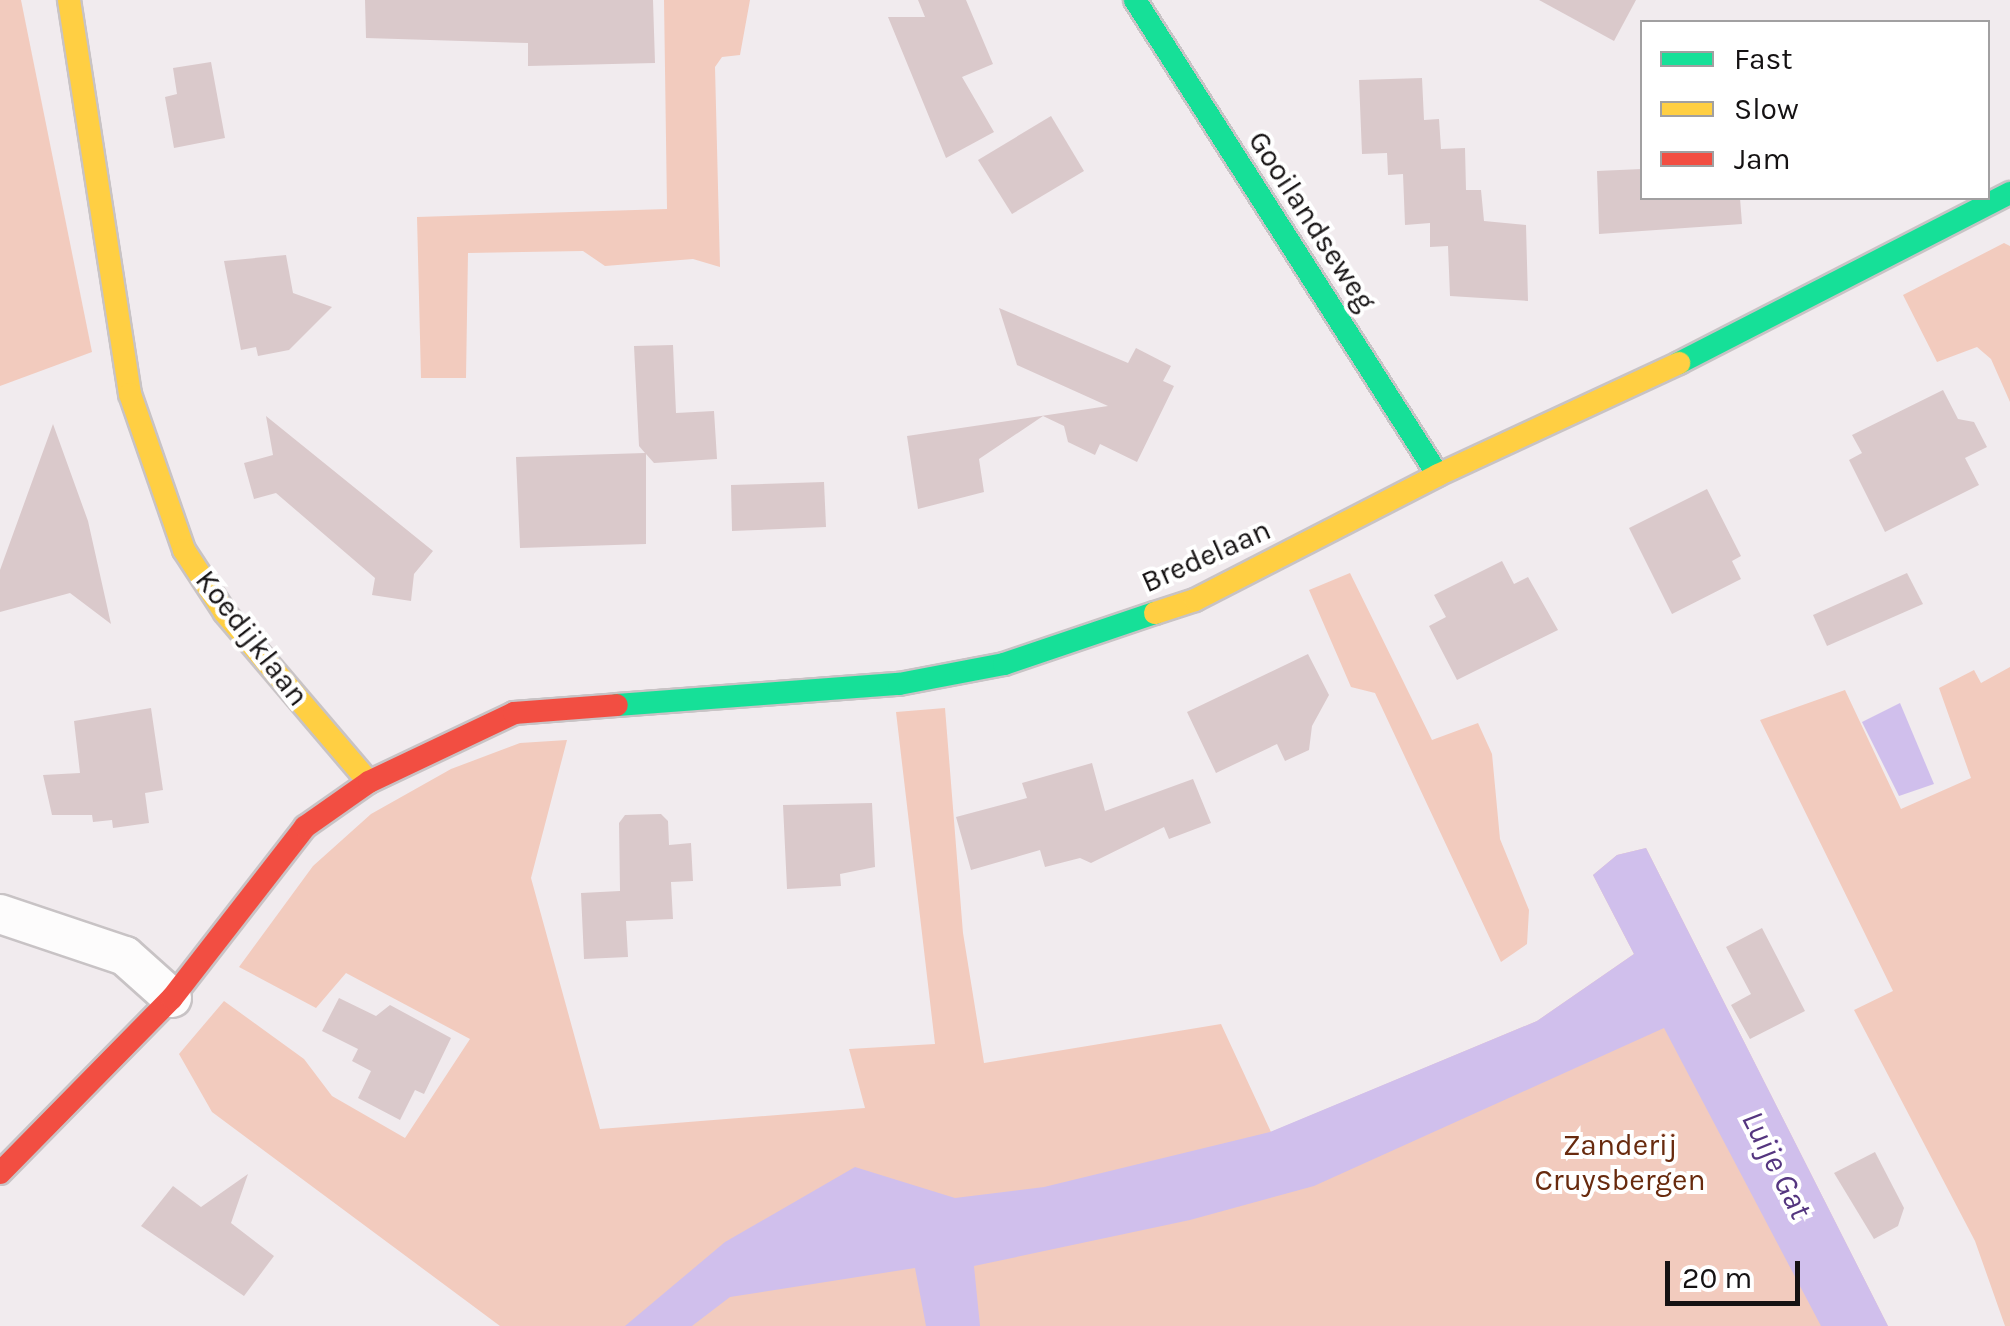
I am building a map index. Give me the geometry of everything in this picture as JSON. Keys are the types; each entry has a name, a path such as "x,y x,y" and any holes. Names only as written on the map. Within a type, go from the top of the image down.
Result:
{"main road":[{"name":"Koedijklaan","path":"69,0 130,394 184,550 225,613 369,782"},
{"name":"Gooilandseweg","path":"1135,0 1438,475"},
{"name":"Bredelaan","path":"369,782 514,713 900,684 1004,664 1195,600 1438,475 1583,412 2010,192"},
{"path":"0,1173 172,998 306,827 369,782"}],"street":[{"path":"0,914 125,956 172,998"}],"green space":[{"path":"0,0 21,0 92,352 0,386"},
{"path":"664,0 750,0 740,55 722,57 715,67 720,267 693,259 605,266 583,251 468,253 466,378 421,378 417,217 667,209"},
{"path":"2004,243 2010,246 2010,402 1991,359 1977,347 1937,362 1903,295"},
{"path":"1350,573 1432,740 1478,723 1492,754 1500,839 1529,910 1527,944 1501,962 1375,693 1351,687 1309,590"},
{"path":"2010,667 2010,1326 2005,1326 1975,1241 1854,1010 1893,991 1760,720 1845,690 1901,809 1971,778 1939,688 1974,670 1981,683"},
{"name":"Zanderij Cruysbergen","path":"945,708 963,933 984,1063 1221,1024 1271,1132 1537,1021 1634,954 1593,875 1617,855 1646,848 1888,1326 500,1326 212,1112 179,1054 224,1001 304,1059 332,1096 405,1138 470,1039 346,973 316,1008 239,967 313,866 371,814 451,769 520,743 567,740 531,878 600,1129 865,1108 849,1049 935,1044 896,712"}],"water":[{"path":"1900,703 1934,784 1899,796 1862,722"},
{"name":"Luije Gat","path":"1646,848 1888,1326 1821,1326 1664,1028 1314,1186 1190,1220 974,1266 980,1326 926,1326 915,1268 730,1297 692,1326 625,1326 725,1242 855,1167 955,1198 1044,1187 1270,1132 1537,1021 1634,954 1593,875 1617,855"}],"building":[{"path":"365,0 653,0 655,63 528,66 528,43 366,38"},
{"path":"918,0 966,0 993,64 962,77 994,132 946,158 888,17 925,17"},
{"path":"1539,0 1636,0 1614,41"},
{"path":"211,62 225,138 174,148 165,97 177,94 173,68"},
{"path":"1422,78 1424,120 1439,119 1441,149 1465,148 1466,190 1481,190 1484,221 1526,225 1528,301 1450,296 1448,246 1430,247 1430,223 1405,225 1403,174 1388,175 1387,153 1362,154 1359,80"},
{"path":"1051,116 1084,171 1012,214 978,160"},
{"path":"1640,169 1640,200 1740,200 1742,224 1599,234 1597,171"},
{"path":"286,255 293,293 332,307 289,350 258,356 256,347 241,350 224,261"},
{"path":"999,308 1128,363 1136,348 1171,366 1163,381 1174,386 1137,462 1100,444 1095,455 1068,442 1064,426 1043,416 979,459 984,492 918,509 907,436 1108,406 1017,365"},
{"path":"673,345 676,413 714,411 717,459 654,463 646,454 646,544 520,548 516,457 645,453 639,446 634,346"},
{"path":"1943,390 1958,419 1974,422 1987,447 1965,458 1979,485 1885,532 1849,460 1862,453 1852,435"},
{"path":"266,416 433,551 414,574 411,601 372,595 375,578 276,493 254,499 244,463 273,455"},
{"path":"53,424 88,521 111,624 70,593 0,612 0,570"},
{"path":"824,482 826,527 732,531 731,485"},
{"path":"1707,489 1741,556 1732,561 1741,579 1672,614 1629,528"},
{"path":"1502,561 1514,584 1528,577 1558,630 1457,680 1429,626 1446,617 1434,595"},
{"path":"1907,573 1923,604 1827,646 1813,615"},
{"path":"1308,654 1329,695 1312,726 1309,750 1285,761 1277,744 1216,773 1187,712"},
{"path":"151,708 163,790 145,793 149,823 113,828 112,820 93,822 92,815 52,815 43,775 80,773 74,721"},
{"path":"1092,763 1105,811 1193,779 1211,823 1169,839 1164,827 1091,863 1080,858 1045,867 1040,850 971,870 956,817 1027,798 1022,783"},
{"path":"872,803 875,867 840,874 841,886 787,889 783,805"},
{"path":"661,814 668,821 669,845 691,843 693,881 671,882 673,919 626,921 628,957 584,959 581,893 620,891 619,823 625,815"},
{"path":"1762,928 1805,1011 1750,1039 1731,1005 1751,994 1726,947"},
{"path":"339,998 376,1016 390,1005 451,1038 424,1094 415,1090 400,1120 358,1098 371,1071 352,1061 358,1049 322,1031"},
{"path":"1875,1152 1904,1208 1898,1226 1874,1239 1834,1173"},
{"path":"248,1174 231,1223 274,1256 244,1296 141,1226 173,1186 201,1207"}],"traffic: fast":[{"path":"1135,0 1438,475"},
{"path":"1679,363 2010,193"},
{"path":"617,705 899,684 1004,664 1155,613"}],"traffic: slow":[{"path":"69,0 130,394 184,550 225,613 369,782"},
{"path":"1155,613 1195,600 1438,475 1679,363"}],"traffic: jam":[{"path":"0,1173 172,998 305,827 369,782 514,713 617,705"}]}
